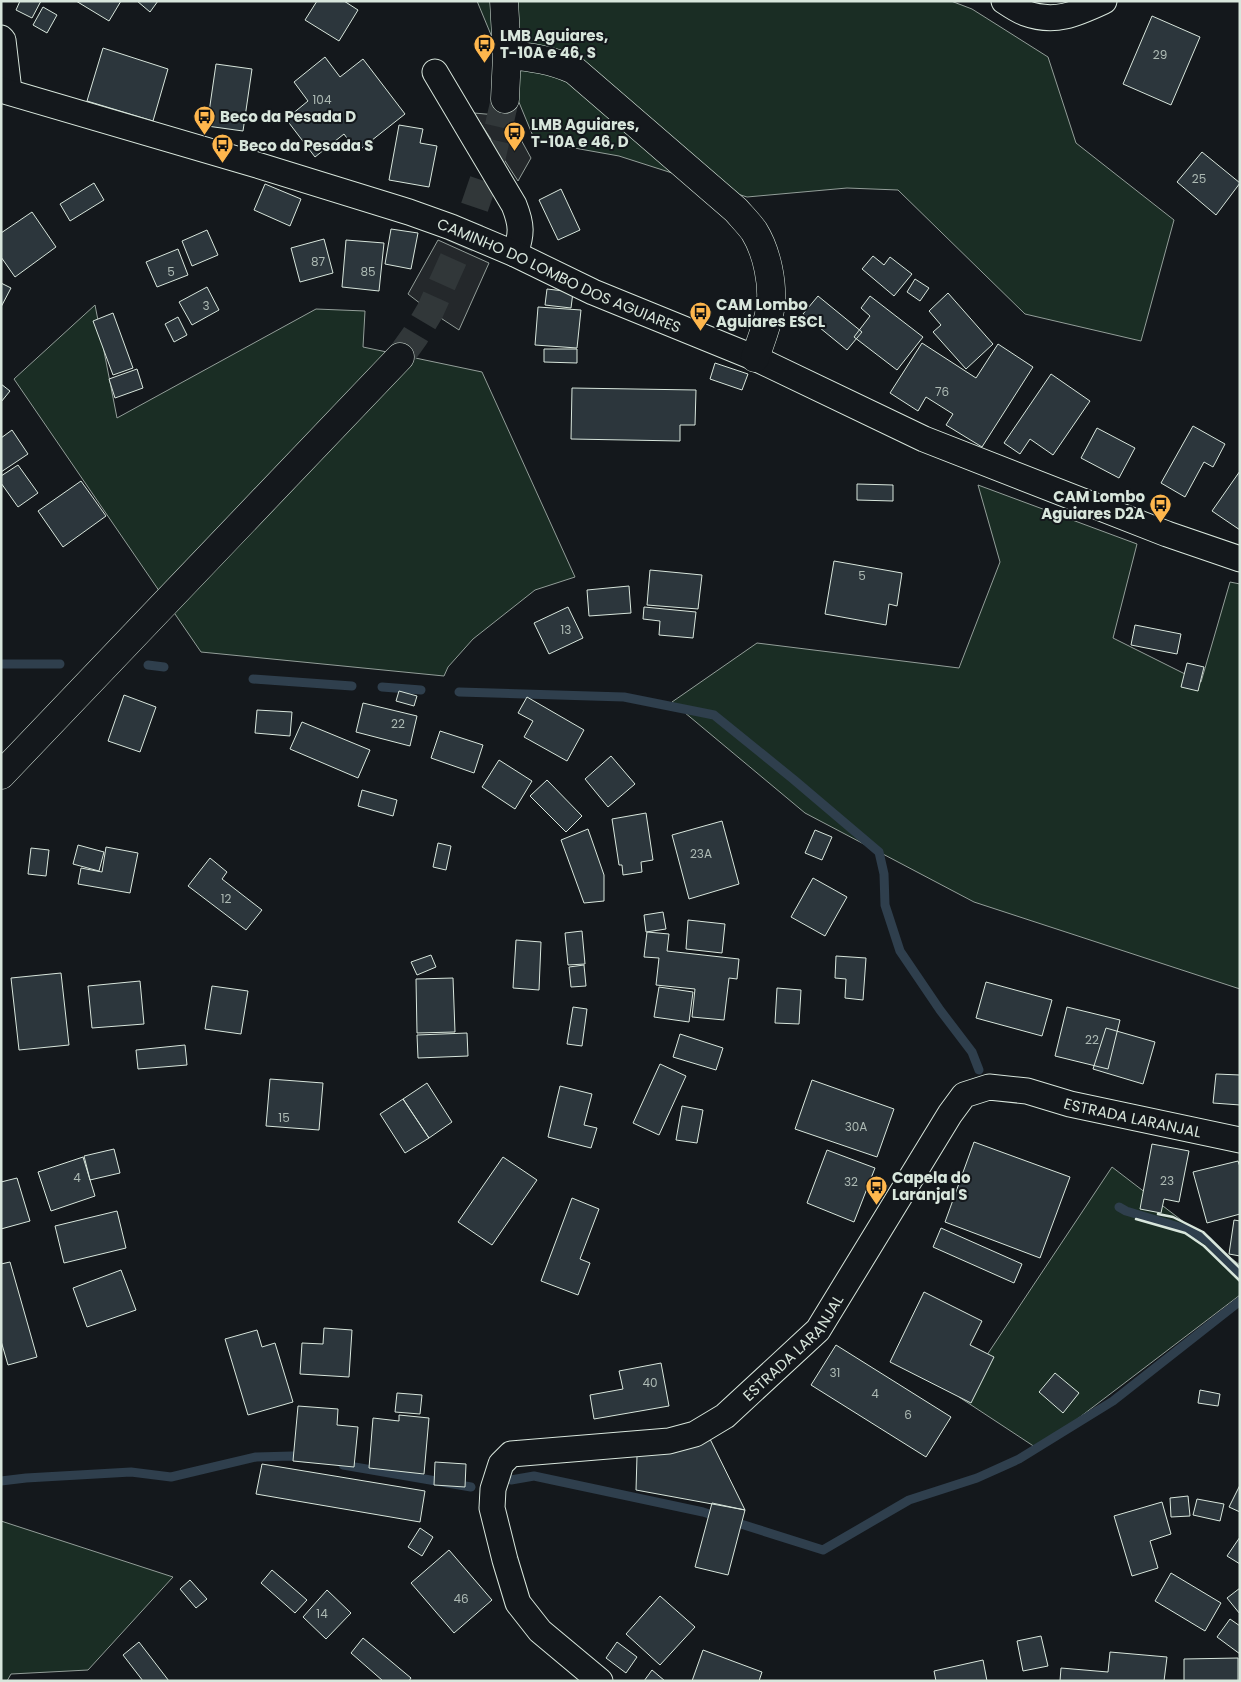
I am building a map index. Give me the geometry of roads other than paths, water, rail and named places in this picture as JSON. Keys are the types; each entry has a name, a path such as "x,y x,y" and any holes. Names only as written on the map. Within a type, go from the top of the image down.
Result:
{"main road":[{"path":"504,1 507,56 505,99"},
{"path":"507,56 548,60 574,70 736,210 754,231 762,250 769,280 770,309 755,358"},
{"path":"1,775 400,357"}],"street":[{"path":"1004,1 1024,13 1054,19 1077,14 1104,1"},
{"path":"1,38 4,40 5,91"},
{"path":"436,72 514,205 521,228 520,240 515,254"},
{"name":"CAMINHO DO LOMBO DOS AGUIARES","path":"5,91 409,212 515,254 593,292 755,358 924,439 1167,534 1240,559"},
{"name":"ESTRADA LARANJAL","path":"600,1681 540,1631 518,1603 492,1508 493,1489 501,1464 511,1454 669,1441 695,1434 725,1416 818,1330 950,1114 964,1095 989,1087 1027,1091 1070,1104 1240,1140"}],"waterway":[{"path":"1,664 60,664"},
{"path":"148,665 164,667"},
{"path":"253,679 352,686"},
{"path":"382,687 421,690"},
{"path":"459,692 624,697 714,715 879,852 884,874 885,905 900,951 940,1010 972,1052 979,1070"},
{"path":"1119,1207 1126,1211 1189,1230 1208,1241 1240,1274"},
{"path":"511,1480 534,1476 703,1512 823,1550 909,1500 977,1478 1019,1459 1113,1401 1240,1301"},
{"path":"1,1481 131,1472 171,1477 256,1457 292,1456 305,1458"},
{"path":"343,1465 471,1487"}],"tunnel":[{"path":"400,357 430,311 467,229 492,156 505,99"}],"place":[{"name":"LMB Aguiares, T-10A e 46, S","path":"484,63"},
{"name":"Beco da Pesada D","path":"204,135"},
{"name":"LMB Aguiares, T-10A e 46, D","path":"515,152"},
{"name":"Beco da Pesada S","path":"223,164"},
{"name":"CAM Lombo Aguiares ESCL","path":"700,332"},
{"name":"CAM Lombo Aguiares D2A","path":"1161,524"},
{"name":"Capela do Laranjal S","path":"876,1205"}]}
